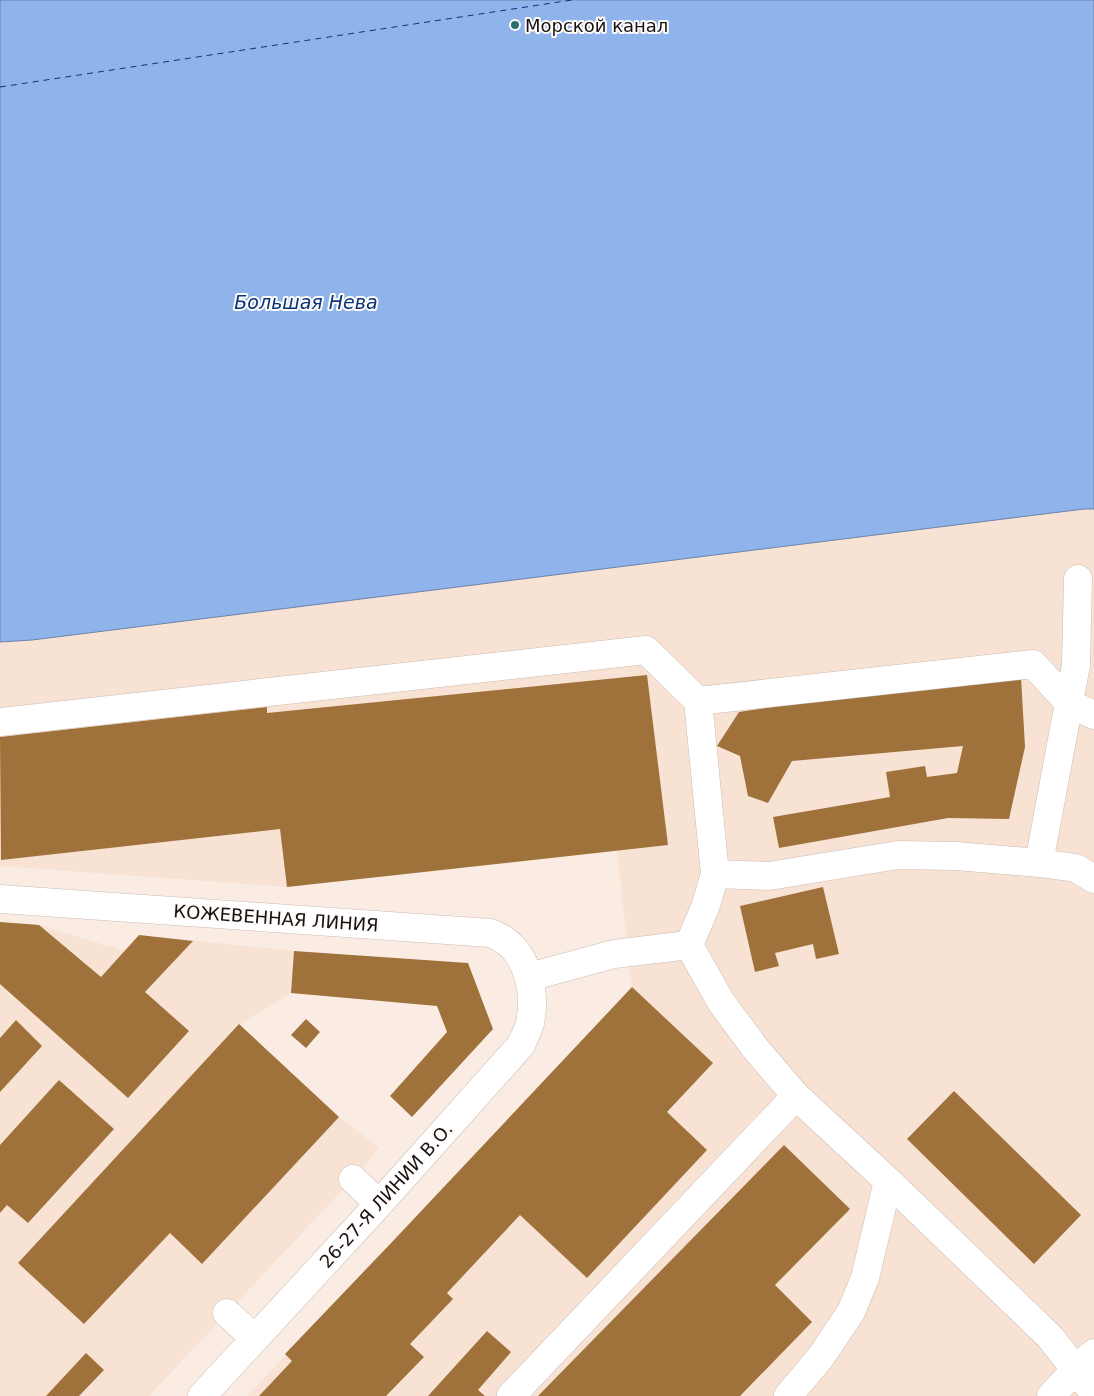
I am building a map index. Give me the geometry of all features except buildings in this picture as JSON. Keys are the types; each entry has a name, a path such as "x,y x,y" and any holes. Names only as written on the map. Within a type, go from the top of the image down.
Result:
{"street":[{"path":"1039,863 1082,709 1076,665 1078,579"},
{"path":"0,722 646,650 698,700 715,874 706,904 689,945"},
{"path":"698,700 1033,664 1082,709"},
{"path":"715,874 770,876 898,855 956,856 1039,863 1076,868 1094,879"},
{"name":"КОЖЕВЕННАЯ ЛИНИЯ","path":"0,899 490,933 505,940 519,955 529,977"},
{"path":"529,977 614,954 689,945"},
{"path":"689,945 721,1002 755,1048 796,1096 1050,1337 1085,1361 1094,1392"},
{"name":"26-27-Я ЛИНИИ В.О.","path":"202,1396 379,1204 521,1045 530,1024 532,1002 529,977"},
{"path":"511,1396 796,1096"},
{"path":"353,1179 379,1204"},
{"path":"788,1396 820,1358 851,1312 865,1278 888,1182"},
{"path":"227,1313 255,1339"},
{"path":"1051,1396 1085,1361"}],"shaded area":[{"path":"1094,509 1094,1396 247,1396 632,987 617,851 287,887 0,866 0,642 32,640"},
{"path":"0,922 39,925 125,951 139,935 294,951 291,993 239,1025 339,1117 379,1148 353,1179 149,1396 0,1396"}],"water":[{"name":"Большая Нева","path":"0,0 1094,0 1094,509 32,640 0,642"}],"ferry route":[{"path":"0,87 572,0"}],"place":[{"name":"Морской канал","path":"515,25"}]}
